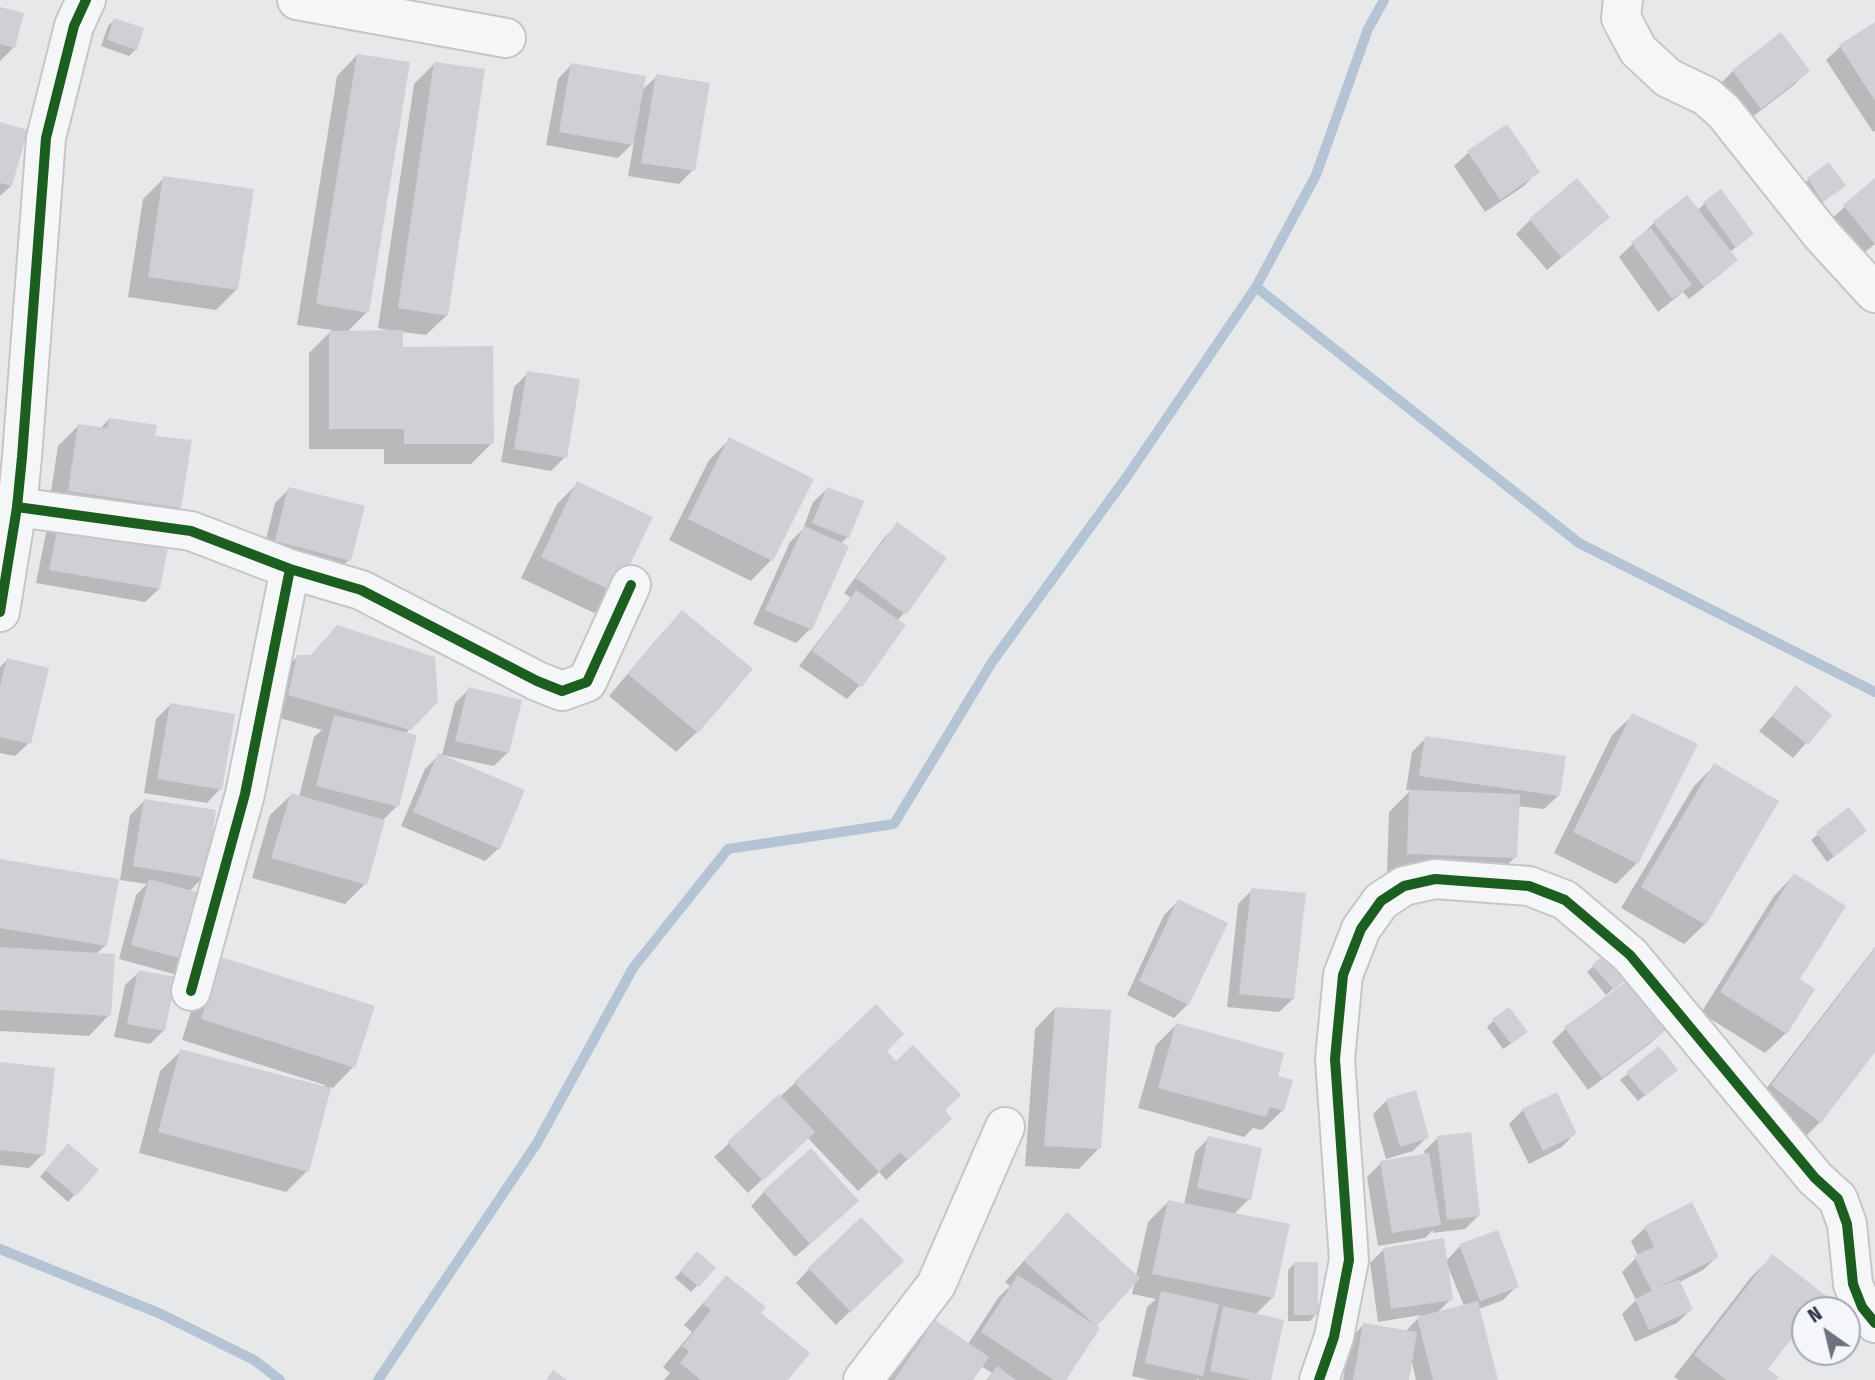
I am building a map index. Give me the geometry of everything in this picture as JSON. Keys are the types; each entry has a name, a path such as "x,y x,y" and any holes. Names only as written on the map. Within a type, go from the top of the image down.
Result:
{"street":[{"path":"0,612 17,507 11,457 46,138 74,26 86,0"},
{"path":"297,0 506,37"},
{"path":"1623,0 1621,18 1638,50 1668,78 1706,96 1724,112 1821,234 1875,293"},
{"path":"17,507 191,531 290,569 361,590 537,681 562,691 587,682 631,585"},
{"path":"191,992 245,794 290,569"},
{"path":"1319,1380 1334,1337 1349,1260 1335,1059 1343,975 1361,929 1381,901 1404,886 1435,879 1529,887 1565,900 1630,955 1815,1178 1838,1199 1847,1224 1853,1283 1863,1307 1875,1323"},
{"path":"863,1380 936,1285 1005,1127"}],"building":[{"path":"0,7 24,13 15,48 0,44"},
{"path":"114,18 144,28 137,50 107,40"},
{"path":"1875,22 1875,101 1839,45"},
{"path":"1781,32 1810,71 1761,109 1732,70"},
{"path":"357,54 410,62 369,313 316,304"},
{"path":"434,62 485,69 448,316 398,308"},
{"path":"571,63 646,76 633,145 559,132"},
{"path":"656,74 710,83 695,171 641,163"},
{"path":"0,122 28,130 12,186 0,183"},
{"path":"1507,124 1540,172 1500,200 1467,151"},
{"path":"1829,162 1846,186 1823,202 1807,178"},
{"path":"163,176 254,189 238,290 148,277"},
{"path":"1577,178 1610,217 1562,258 1529,219"},
{"path":"1875,178 1875,244 1843,205"},
{"path":"1721,189 1754,234 1736,248 1703,202"},
{"path":"1687,195 1738,260 1704,287 1653,222"},
{"path":"1651,228 1692,285 1672,299 1631,242"},
{"path":"403,330 403,347 493,346 494,444 404,444 404,429 329,429 329,331"},
{"path":"527,371 580,379 567,458 514,449"},
{"path":"109,418 157,425 155,436 192,440 181,508 68,491 78,424 107,428"},
{"path":"729,437 814,479 773,561 688,519"},
{"path":"577,481 653,517 616,593 541,557"},
{"path":"288,487 365,506 351,561 275,541"},
{"path":"827,487 864,501 849,538 812,523"},
{"path":"60,517 170,537 160,589 49,570"},
{"path":"897,522 947,558 906,615 856,578"},
{"path":"804,526 849,546 812,630 765,610"},
{"path":"856,590 906,625 862,687 812,651"},
{"path":"682,610 753,669 698,733 628,674"},
{"path":"337,625 435,657 438,702 411,730 288,695 297,655 311,655"},
{"path":"7,658 49,668 31,744 0,737 0,686"},
{"path":"1796,685 1832,715 1808,745 1772,716"},
{"path":"468,687 522,700 509,753 455,741"},
{"path":"170,703 235,714 222,790 157,779"},
{"path":"1632,713 1698,744 1638,864 1573,832"},
{"path":"334,715 417,735 399,807 316,786"},
{"path":"1425,736 1566,756 1560,796 1419,776"},
{"path":"438,753 525,790 500,849 413,812"},
{"path":"1714,763 1779,801 1706,925 1641,887"},
{"path":"1409,790 1520,794 1517,858 1407,854"},
{"path":"291,793 385,820 367,885 271,858"},
{"path":"144,799 216,810 205,878 133,866"},
{"path":"1849,807 1867,831 1834,857 1816,832"},
{"path":"0,859 119,879 107,946 0,928"},
{"path":"1794,873 1846,906 1800,979 1815,989 1787,1034 1720,992"},
{"path":"149,879 207,895 189,961 131,945"},
{"path":"1251,888 1306,893 1294,999 1239,994"},
{"path":"1178,899 1228,923 1189,1005 1139,981"},
{"path":"0,947 115,954 111,1016 0,1010"},
{"path":"1875,948 1875,1052 1821,1123 1771,1085"},
{"path":"1609,951 1630,976 1614,990 1592,965"},
{"path":"221,957 375,1006 355,1068 201,1019"},
{"path":"138,970 176,977 165,1031 127,1024"},
{"path":"1631,978 1668,1029 1602,1078 1564,1027"},
{"path":"876,1004 904,1034 887,1051 896,1061 913,1045 961,1095 945,1110 952,1119 908,1160 900,1152 879,1172 794,1082"},
{"path":"1055,1007 1111,1010 1101,1149 1044,1146"},
{"path":"1509,1007 1528,1032 1511,1044 1492,1019"},
{"path":"1176,1023 1284,1053 1278,1076 1293,1080 1284,1111 1270,1107 1266,1117 1158,1088"},
{"path":"1659,1046 1678,1070 1645,1096 1626,1072"},
{"path":"180,1049 331,1088 309,1172 158,1132"},
{"path":"0,1062 55,1068 45,1155 0,1150"},
{"path":"1416,1090 1429,1138 1400,1147 1386,1099"},
{"path":"1557,1092 1577,1134 1543,1151 1522,1109"},
{"path":"779,1094 815,1132 763,1181 727,1142"},
{"path":"1471,1132 1480,1216 1447,1220 1437,1136"},
{"path":"1208,1136 1262,1148 1251,1200 1197,1188"},
{"path":"68,1143 99,1170 76,1196 45,1170"},
{"path":"811,1148 859,1201 810,1244 763,1191"},
{"path":"1429,1153 1441,1225 1392,1233 1380,1161"},
{"path":"1168,1200 1290,1224 1274,1298 1152,1274"},
{"path":"1692,1202 1719,1257 1655,1289 1679,1279 1693,1310 1649,1330 1635,1299 1652,1291 1634,1256 1654,1247 1644,1226"},
{"path":"1067,1212 1140,1278 1097,1326 1100,1328 1066,1380 1054,1380 981,1332 1018,1275 1095,1325 1024,1261"},
{"path":"861,1217 904,1261 851,1312 808,1268"},
{"path":"1498,1230 1519,1287 1480,1301 1459,1244"},
{"path":"1444,1238 1453,1300 1391,1309 1383,1248"},
{"path":"697,1251 716,1268 699,1287 680,1271"},
{"path":"1772,1254 1825,1295 1791,1296 1791,1339 1768,1369 1779,1377 1776,1380 1726,1380 1694,1355"},
{"path":"1294,1262 1318,1262 1318,1315 1294,1315"},
{"path":"726,1275 766,1307 761,1313 810,1353 788,1380 701,1380 680,1363 689,1351 682,1346 711,1310 703,1304"},
{"path":"1161,1291 1219,1304 1203,1376 1145,1363"},
{"path":"1478,1301 1498,1380 1433,1380 1417,1317"},
{"path":"1223,1306 1284,1320 1271,1380 1251,1380 1210,1371"},
{"path":"935,1320 989,1357 973,1380 894,1380"},
{"path":"1363,1323 1417,1332 1409,1380 1353,1380"},
{"path":"997,1366 1016,1380 987,1380"},
{"path":"553,1370 567,1380 546,1380"}],"waterway":[{"path":"378,1380 537,1143 633,968 728,849 894,824 992,662 1128,475 1256,287 1316,175 1368,29 1384,0"},
{"path":"1256,287 1579,543 1875,692"},
{"path":"0,1249 161,1314 254,1360 280,1380"}],"cycle path":[{"path":"0,612 22,457 46,138 74,26 86,0"},
{"path":"17,507 191,531 290,569 361,590 537,681 562,691 587,682 631,585"},
{"path":"191,991 245,794 290,569"},
{"path":"1319,1380 1334,1337 1349,1260 1335,1059 1343,975 1361,929 1381,901 1404,886 1435,879 1529,886 1565,900 1630,955 1815,1178 1838,1199 1847,1224 1853,1284 1862,1307 1875,1323"}]}
